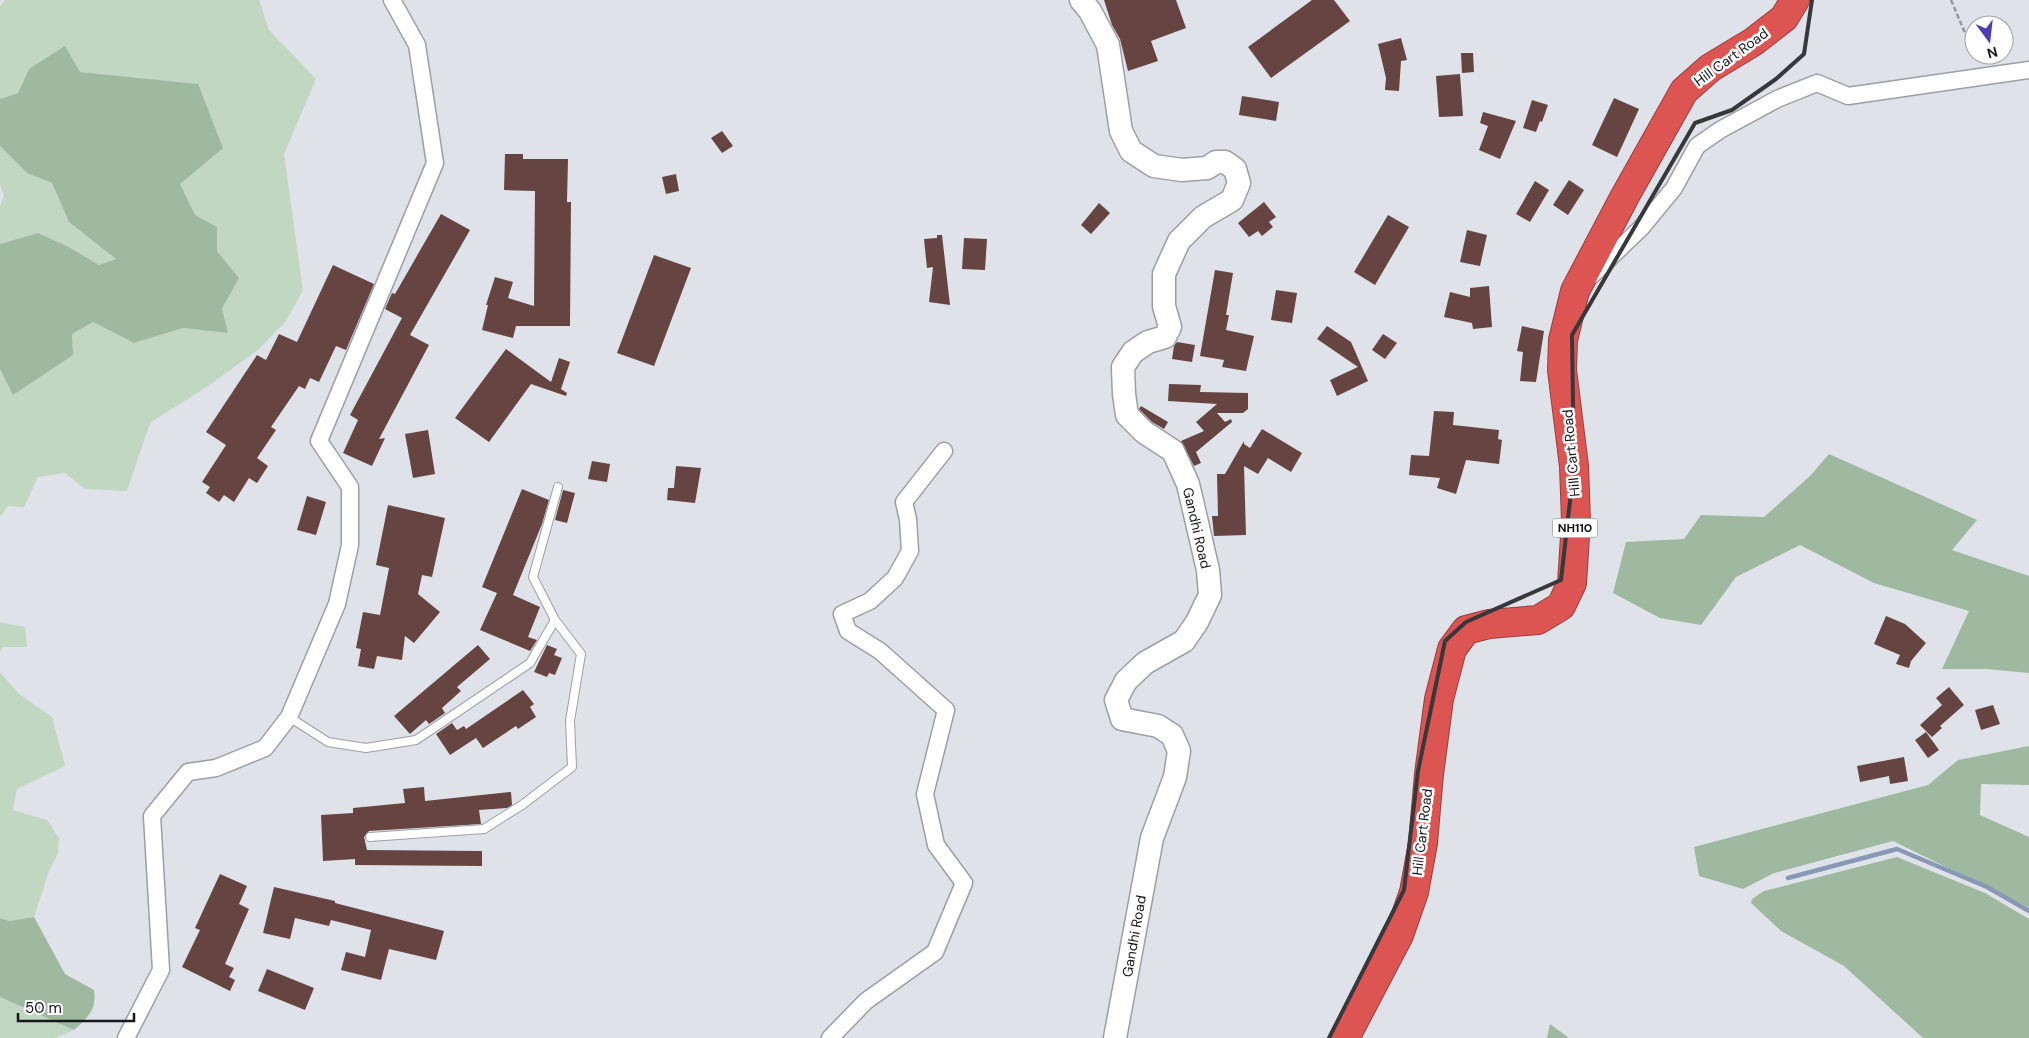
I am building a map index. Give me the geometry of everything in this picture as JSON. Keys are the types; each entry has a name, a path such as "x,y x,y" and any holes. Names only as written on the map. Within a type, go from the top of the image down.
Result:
{"highway":[{"name":"Hill Cart Road","path":"1345,1038 1399,935 1414,892 1423,843 1429,774 1440,699 1452,649 1466,630 1489,624 1538,620 1561,606 1572,583 1576,521 1574,466 1562,370 1563,340 1575,291 1625,196 1684,91 1710,68 1753,42 1784,18 1795,0"}],"main road":[{"name":"Gandhi Road","path":"1081,0 1090,11 1108,45 1121,131 1131,151 1154,166 1182,170 1207,168 1216,162 1225,162 1235,169 1239,183 1232,200 1203,217 1179,241 1164,274 1164,306 1170,327 1165,337 1148,342 1133,352 1124,367 1124,394 1127,416 1144,432 1173,451 1188,484 1208,570 1210,596 1197,622 1184,641 1145,663 1126,681 1116,700 1122,719 1158,726 1172,735 1179,751 1175,777 1152,838 1115,1038"}],"street":[{"path":"126,1038 162,970 152,816 188,772 216,768 265,748 289,717 337,604 350,545 350,487 319,441 435,163 417,45 392,0"},
{"path":"1575,291 1642,226 1674,188 1697,146 1720,130 1777,100 1817,83 1848,96 2029,70"},
{"path":"830,1038 866,1001 935,952 964,883 936,845 925,794 946,710 880,651 848,631 842,614 870,601 895,578 910,551 908,519 904,502 944,451"}],"lane":[{"path":"370,836 484,829 522,805 572,767 570,721 581,654 555,620 533,577 558,487"},
{"path":"289,717 328,742 366,748 416,740 530,663 555,620"}],"path":[{"path":"1951,0 1964,31"}],"green space":[{"path":"5,0 259,0 269,30 316,79 284,154 303,290 286,321 258,350 205,388 150,423 127,491 85,489 65,473 38,477 24,507 8,506 0,517 0,369 14,395 72,334 93,322 134,343 183,328 228,333 222,309 239,278 217,251 217,227 195,215 179,184 198,84 80,72 29,69 18,93 0,99 0,6"},
{"path":"65,46 80,72 198,84 223,148 180,184 195,215 217,227 217,251 239,278 222,309 228,333 183,328 134,343 93,322 72,334 73,355 13,395 0,369 0,244 38,233 69,247 99,265 116,259 69,222 52,183 27,173 0,146 0,99 18,93 29,69"},
{"path":"0,146 27,173 52,183 69,222 116,259 99,265 69,247 38,233 0,244 0,207 4,195 0,185"},
{"path":"1829,454 1977,520 1952,550 2029,576 2029,673 1986,669 1942,669 1969,611 1874,583 1800,545 1736,577 1701,625 1660,618 1613,593 1626,542 1684,539 1701,515 1764,517 1810,476"},
{"path":"0,622 25,627 27,647 3,647 0,652"},
{"path":"0,672 19,694 52,717 65,766 17,789 13,810 47,820 59,838 58,853 49,871 34,917 8,921 0,918"},
{"path":"2029,746 2029,785 1981,784 1980,815 2029,837 2029,908 1893,841 1774,873 1743,889 1699,876 1694,847 1928,785 1958,760"},
{"path":"1897,857 1985,893 2029,919 2029,1038 1923,1038 1844,966 1781,931 1751,903 1752,899 1764,891"},
{"path":"34,917 65,974 94,990 93,1008 74,1030 0,997 0,918 9,921"},
{"path":"0,997 74,1030 55,1038 0,1038"},
{"path":"1550,1024 1569,1038 1547,1038"}],"building":[{"path":"1104,0 1176,0 1186,28 1151,41 1158,61 1128,71 1120,39 1112,25"},
{"path":"1312,0 1334,0 1350,21 1271,78 1248,47"},
{"path":"1401,38 1407,60 1401,61 1399,91 1385,90 1386,78 1378,44"},
{"path":"1461,53 1473,53 1474,72 1462,73"},
{"path":"1460,74 1463,116 1439,117 1436,76"},
{"path":"1242,96 1279,102 1276,121 1239,115"},
{"path":"1614,98 1639,109 1617,157 1592,145"},
{"path":"1532,100 1548,105 1536,132 1523,128"},
{"path":"1483,112 1516,121 1500,159 1479,150 1488,126 1480,123"},
{"path":"722,131 733,146 722,153 711,138"},
{"path":"505,154 523,154 523,159 568,159 567,202 571,202 570,326 516,326 513,338 482,330 488,305 486,305 495,277 513,282 508,298 534,306 535,191 504,190"},
{"path":"676,174 679,191 666,194 662,177"},
{"path":"1569,180 1584,190 1568,215 1553,205"},
{"path":"1535,181 1549,190 1530,222 1516,214"},
{"path":"1264,202 1276,217 1269,222 1273,227 1262,236 1258,231 1249,237 1238,223"},
{"path":"1099,203 1110,213 1091,234 1081,225"},
{"path":"441,214 470,230 410,335 429,345 379,439 385,438 372,466 343,453 358,420 350,415 402,318 385,309 392,293 395,294"},
{"path":"1388,215 1409,227 1375,285 1354,272"},
{"path":"1467,230 1487,235 1480,266 1460,262"},
{"path":"937,235 942,235 950,305 929,302 933,267 927,268 924,239 937,238"},
{"path":"964,238 987,239 985,270 962,269"},
{"path":"654,255 691,268 654,366 617,353"},
{"path":"333,265 374,284 346,350 336,346 319,382 310,378 305,389 299,386 271,427 276,430 257,458 268,466 257,483 249,478 234,502 224,495 219,502 206,493 210,487 202,482 226,445 206,432 257,355 266,360 279,334 297,342"},
{"path":"1215,270 1233,273 1226,315 1229,315 1226,330 1254,336 1246,371 1222,367 1224,360 1200,356"},
{"path":"1489,286 1492,327 1473,329 1472,323 1444,317 1450,292 1470,297 1470,288"},
{"path":"1276,290 1297,293 1292,323 1271,320"},
{"path":"1327,326 1351,342 1368,381 1337,396 1330,380 1358,367 1317,339"},
{"path":"1522,326 1544,331 1536,382 1520,381 1523,352 1517,351"},
{"path":"1383,334 1397,343 1385,359 1372,350"},
{"path":"1177,342 1195,345 1192,362 1172,359 1174,346"},
{"path":"506,349 551,382 559,358 570,362 561,389 567,393 566,396 531,384 489,442 455,418"},
{"path":"1169,384 1201,385 1200,392 1248,393 1248,409 1243,413 1217,413 1225,422 1231,419 1232,422 1196,452 1201,463 1194,466 1181,441 1204,431 1196,422 1217,404 1168,401"},
{"path":"1141,406 1168,422 1164,429 1152,422 1139,409"},
{"path":"1434,411 1454,412 1453,425 1499,430 1498,439 1502,440 1499,464 1466,460 1456,494 1437,488 1440,478 1409,475 1411,455 1429,456"},
{"path":"1262,429 1302,453 1291,472 1268,458 1258,474 1244,466 1246,535 1214,536 1212,516 1218,516 1217,474 1225,474 1244,441 1244,444 1250,448"},
{"path":"428,430 435,474 413,478 405,434"},
{"path":"592,461 610,464 607,482 588,479"},
{"path":"676,466 701,468 695,503 667,500 668,488 674,488"},
{"path":"522,489 549,500 542,524 513,595 540,607 528,637 537,640 530,651 480,630 497,593 482,587"},
{"path":"563,490 575,493 567,523 555,520"},
{"path":"307,496 326,502 316,535 297,530"},
{"path":"388,505 445,518 432,577 422,575 418,594 440,612 414,643 405,636 402,660 377,656 374,669 358,666 361,649 356,648 363,612 380,615 389,568 376,565"},
{"path":"1886,616 1905,624 1926,643 1911,661 1909,668 1896,664 1900,655 1874,644"},
{"path":"478,645 490,659 457,687 461,691 442,708 445,713 429,724 426,720 410,734 394,716"},
{"path":"547,645 557,649 554,655 562,658 555,675 549,673 547,677 534,672"},
{"path":"1949,687 1964,705 1940,726 1942,728 1932,737 1920,725 1942,705 1936,698"},
{"path":"523,690 534,704 530,707 536,717 518,729 516,726 483,748 476,738 450,755 436,734 452,723 457,730 464,726 466,729"},
{"path":"1993,705 2000,724 1981,730 1975,710"},
{"path":"1926,732 1939,750 1928,758 1915,740"},
{"path":"1904,757 1908,781 1890,784 1889,776 1860,782 1857,766"},
{"path":"424,787 425,801 511,792 512,805 507,808 479,810 481,824 369,831 364,837 367,850 482,851 482,866 355,865 355,859 323,861 321,815 353,813 353,808 405,803 403,789"},
{"path":"220,874 247,886 239,904 249,909 225,964 234,968 229,977 235,980 230,991 182,967 200,930 195,928"},
{"path":"274,887 335,901 335,903 444,931 436,960 389,949 381,980 341,970 346,952 365,957 371,930 331,920 329,926 295,918 290,939 263,933"},
{"path":"267,969 314,988 305,1010 258,991"}],"waterway":[{"path":"1788,878 1897,849 1987,887 2029,911"}],"railway":[{"path":"1329,1038 1404,890 1418,771 1445,641 1466,622 1561,580 1574,466 1572,335 1695,123 1732,110 1776,79 1804,54 1812,0"}]}
